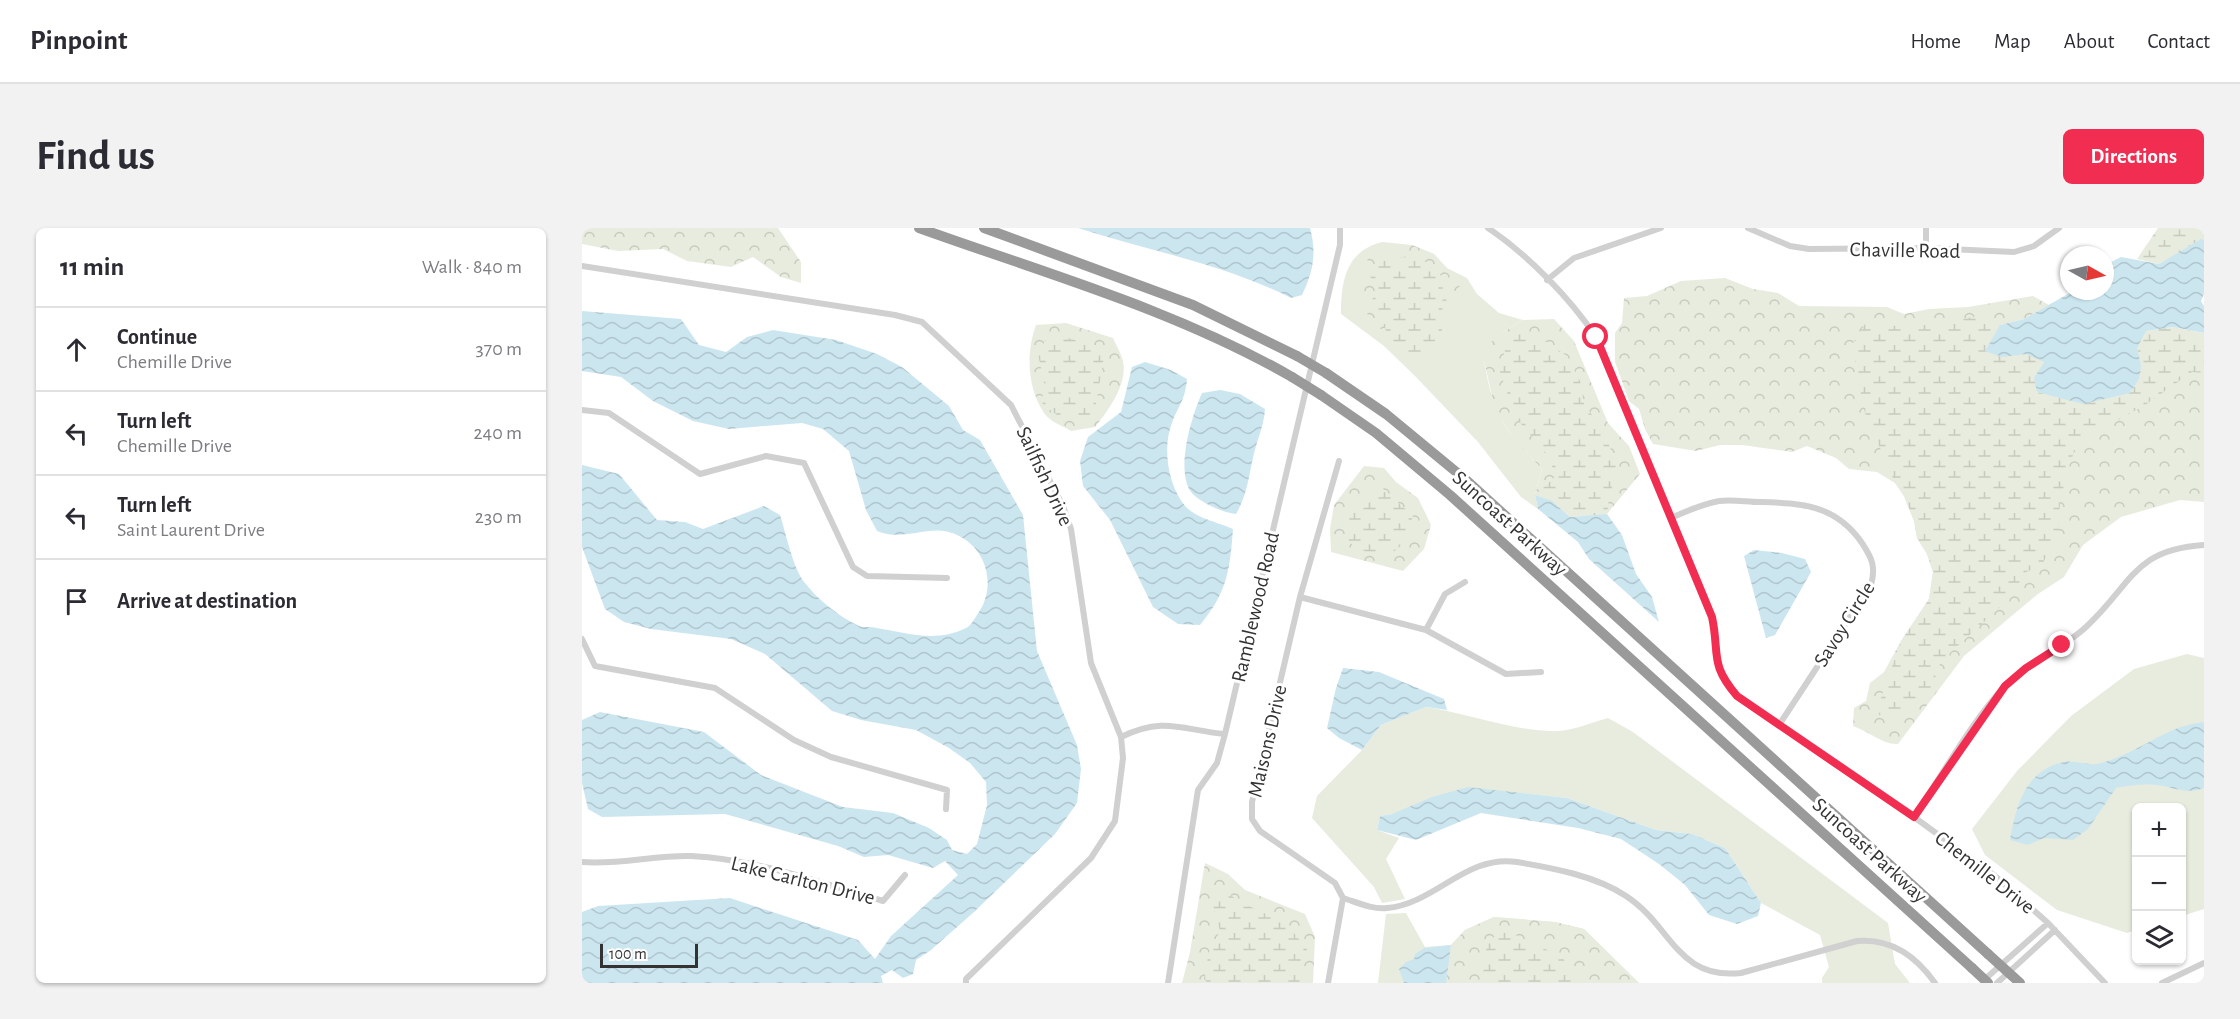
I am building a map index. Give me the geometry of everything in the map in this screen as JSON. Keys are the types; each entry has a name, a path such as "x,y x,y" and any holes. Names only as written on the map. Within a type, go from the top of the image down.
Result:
{"highway":[{"name":"Suncoast Parkway","path":"919,228 1186,326 1244,352 1321,395 1376,434 1450,495 1988,983"},
{"name":"Suncoast Parkway","path":"984,228 1184,301 1255,333 1326,373 1386,414 1466,480 2020,983"}],"street":[{"name":"Ramblewood Road","path":"1168,983 1198,790 1217,763 1225,734 1340,245 1340,228"},
{"name":"Chemille Drive","path":"1488,228 1511,243 1584,320 1596,337 1712,617 1716,660 1722,678 1737,696 1914,817 1995,876 2048,923 2105,983"},
{"path":"1546,280 1574,258 1661,228"},
{"name":"Chaville Road","path":"1748,228 1790,246 1809,249 1926,248 2014,252 2034,246 2059,228"},
{"path":"1926,228 1926,248"},
{"name":"Sailfish Drive","path":"582,266 895,315 922,322 1011,405 1063,506 1071,529 1091,663 1121,737 1121,778 1115,821 1091,858 966,980 966,983"},
{"path":"582,410 609,412 700,474 766,456 804,463 853,567 867,576 947,578"},
{"name":"Maisons Drive","path":"1339,461 1300,597 1252,802 1252,819 1260,831 1335,883 1343,898"},
{"name":"Savoy Circle","path":"1671,518 1721,501 1803,503 1824,510 1843,522 1857,536 1872,557 1875,571 1871,585 1779,725"},
{"path":"1914,817 2005,686 2026,668 2085,627 2138,567 2158,555 2178,548 2204,545"},
{"path":"1426,630 1445,594 1465,582"},
{"path":"1300,597 1426,630 1506,674 1540,672"},
{"path":"582,639 595,666 716,688 794,740 831,757 946,790 946,809"},
{"path":"1121,737 1142,727 1157,724 1225,734"},
{"name":"Lake Carlton Drive","path":"582,862 602,864 691,856 750,863 883,901 905,875"},
{"path":"1328,983 1343,898 1384,909 1405,906 1473,867 1493,861 1516,862 1607,885 1628,897 1650,916 1689,961 1705,971 1725,975 1741,973 1857,941 1873,939 1899,948 1921,963 1935,983"},
{"path":"1981,983 2048,923"},
{"path":"1997,983 2055,930"},
{"path":"2163,983 2204,963"}],"green space":[{"path":"582,228 778,228 801,262 801,283 781,277 753,257 731,267 687,261 663,249 618,251 582,244"},
{"path":"2158,228 2204,228 2204,240 2159,264 2137,259"},
{"path":"1382,242 1412,245 1434,254 1447,268 1467,278 1477,294 1499,313 1523,320 1503,332 1484,360 1492,395 1502,420 1509,432 1542,469 1535,495 1538,509 1521,497 1478,442 1415,376 1384,346 1341,314 1344,279 1353,260 1360,252"},
{"path":"1412,245 1434,254 1460,286 1426,322 1396,338 1383,331 1368,315 1362,295 1365,271 1368,258"},
{"path":"1408,256 1429,263 1443,278 1442,330 1418,366 1394,348 1382,322 1368,309 1377,289 1370,276 1383,261"},
{"path":"1725,278 1753,289 1778,293 1799,306 1887,307 1904,314 1929,309 1968,307 2033,296 2049,305 2024,319 2000,325 2204,333 2204,502 2180,500 2121,517 2083,545 2064,577 2038,594 1964,656 1898,744 1881,740 1853,726 1854,708 1866,701 1870,683 1884,672 1929,599 1933,572 1927,554 1917,538 1914,521 1904,496 1895,483 1877,472 1849,469 1836,458 1807,446 1792,452 1742,445 1720,445 1696,451 1653,444 1645,429 1639,409 1629,401 1615,362 1615,333 1622,323 1624,298 1647,296 1681,281"},
{"path":"1985,315 2000,325 1985,351 2002,357 2026,354 2045,362 2038,392 2083,404 2141,366 2137,348 2146,331 2173,327 2203,333 2204,373 2192,372 2145,405 2079,442 2069,464 2060,502 2058,533 2042,565 2026,572 2007,601 1941,661 1929,695 1915,709 1896,720 1879,715 1881,698 1901,641 1929,599 1933,572 1927,554 1917,538 1914,521 1904,496 1895,483 1865,413 1853,343 1865,324 1913,327"},
{"path":"1554,319 1574,341 1608,423 1629,446 1640,474 1607,514 1582,517 1535,495 1542,469 1516,442 1495,410 1484,360 1489,344 1523,320"},
{"path":"1066,323 1113,338 1122,358 1124,370 1116,397 1095,427 1071,431 1046,416 1034,392 1030,370 1031,347 1036,325"},
{"path":"1521,332 1546,342 1567,356 1580,381 1584,404 1600,426 1621,471 1610,491 1607,514 1570,517 1552,501 1535,495 1554,478 1551,459 1516,418 1499,369 1506,348"},
{"path":"1048,335 1073,339 1105,351 1096,404 1087,419 1057,415 1042,403 1044,382 1038,354"},
{"path":"1364,466 1384,468 1396,482 1418,498 1431,525 1424,549 1403,571 1331,552 1330,529 1334,505"},
{"path":"1380,486 1413,516 1403,543 1397,549 1384,555 1369,553 1355,546 1349,542 1348,533 1348,525 1354,509 1365,495"},
{"path":"2187,654 2204,658 2204,909 2186,915 2186,803 2132,803 2132,931 2127,933 2057,910 1985,855 1972,829 2017,771 2071,716 2134,669"},
{"path":"1426,707 1544,731 1571,729 1608,718 1633,732 1888,923 1895,964 1910,983 1822,983 1822,978 1829,967 1820,935 1761,903 1725,848 1692,834 1656,830 1567,798 1518,793 1380,816 1377,830 1399,838 1386,859 1405,899 1382,903 1374,887 1312,818 1317,796 1362,750 1381,725"},
{"path":"1205,863 1228,874 1245,890 1305,914 1315,937 1313,983 1182,983 1190,952"},
{"path":"1224,890 1241,903 1285,922 1307,949 1299,983 1208,983 1204,979 1209,952 1220,931 1213,906"},
{"path":"1406,913 1425,947 1451,945 1465,930 1494,917 1555,922 1584,929 1639,983 1378,983 1386,914"},
{"path":"1494,917 1555,922 1584,929 1639,983 1446,983 1451,945 1465,930"},
{"path":"1507,931 1562,957 1580,983 1482,983 1483,959 1490,939"}],"water":[{"path":"1078,228 1310,228 1313,263 1302,295 1291,298 1266,286 1213,267"},
{"path":"2201,239 2204,240 2204,294 2201,301 2204,306 2204,333 2173,327 2146,331 2137,348 2141,366 2139,379 2130,393 2083,404 2037,392 2034,378 2044,362 2026,354 2002,357 1985,351 2000,325 2024,319 2060,298 2114,300 2114,260 2121,257 2159,264"},
{"path":"582,311 681,319 699,345 726,352 747,337 773,330 836,340 877,354 902,367 949,406 963,430 980,440 1023,515 1037,651 1077,745 1081,769 1077,803 1055,834 974,912 931,950 916,960 913,974 903,978 892,970 881,976 883,983 582,983 582,912 598,906 730,898 858,940 875,959 891,936 958,875 945,861 933,868 888,855 864,857 838,846 725,814 602,817 588,809 582,783 582,720 600,712 704,732 761,775 843,807 893,813 929,828 947,840 952,850 967,854 977,844 987,805 986,782 970,763 949,748 916,730 861,720 832,711 765,654 731,639 651,629 624,622 605,609 582,547 582,465 619,474 657,520 685,522 703,529 764,506 780,515 793,560 805,583 816,596 844,618 861,627 875,627 922,636 955,633 968,627 977,615 987,593 988,582 982,559 968,541 957,535 937,531 898,535 877,531 866,510 849,451 823,429 802,423 729,429 693,421 653,401 621,377 582,371"},
{"path":"1145,362 1171,370 1187,379 1185,392 1172,423 1167,443 1168,466 1180,499 1190,511 1233,529 1226,580 1216,602 1200,625 1178,624 1153,607 1110,520 1083,486 1080,461 1088,437 1121,412 1132,367"},
{"path":"1220,390 1240,394 1265,409 1246,489 1236,514 1225,512 1200,500 1191,492 1186,482 1187,442 1202,393"},
{"path":"1535,495 1552,501 1570,517 1607,514 1622,535 1636,574 1652,597 1659,622 1589,559 1578,542 1538,509"},
{"path":"1754,550 1782,553 1805,559 1811,572 1775,635 1766,638 1744,556"},
{"path":"1343,668 1379,672 1444,699 1447,710 1426,707 1381,725 1362,750 1339,738 1327,728"},
{"path":"2204,722 2204,788 2188,791 2163,786 2133,785 2116,788 2088,829 2073,840 2044,838 2028,845 2010,840 2015,815 2025,791 2031,781 2051,766 2064,762 2103,763 2171,731"},
{"path":"1468,787 1567,798 1656,830 1692,834 1725,848 1761,903 1758,916 1737,924 1709,915 1685,885 1659,864 1621,839 1578,828 1481,813 1416,840 1377,830 1380,816 1392,814 1432,797"},
{"path":"1451,945 1446,983 1404,983 1399,969 1406,962 1414,959 1415,954 1424,948"}],"route":[{"path":"1596,337 1712,617 1716,660 1722,678 1737,696 1914,817 2005,686 2026,668 2062,645"}]}
